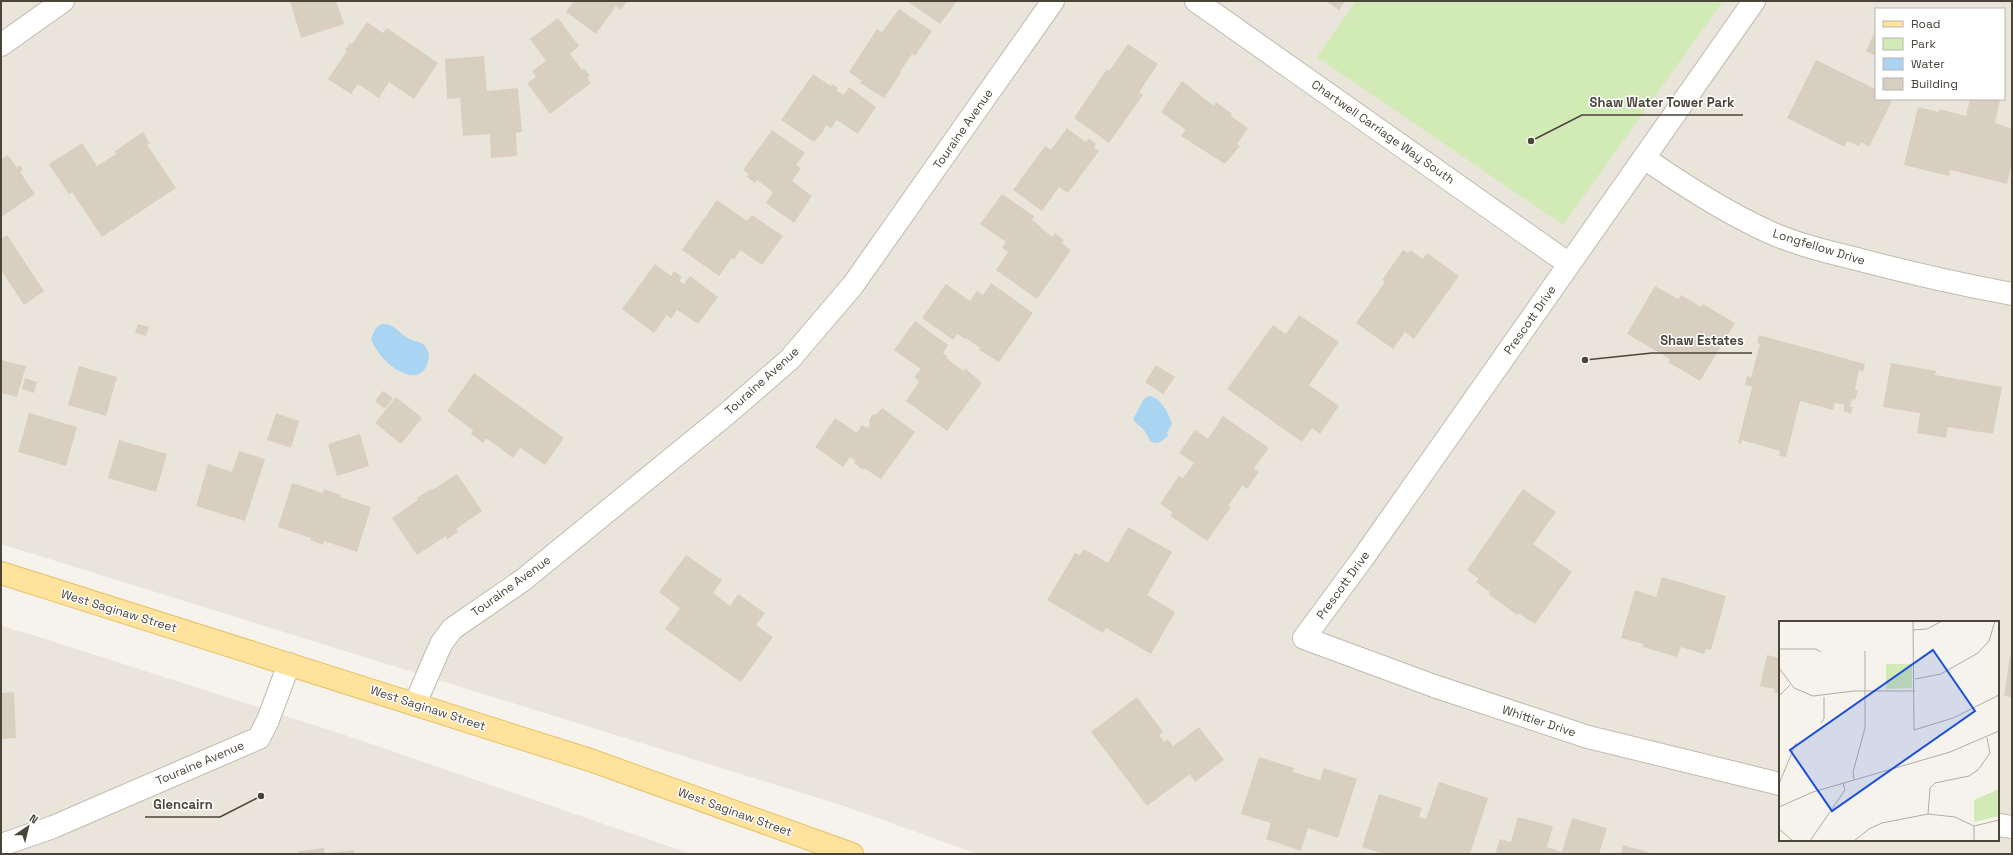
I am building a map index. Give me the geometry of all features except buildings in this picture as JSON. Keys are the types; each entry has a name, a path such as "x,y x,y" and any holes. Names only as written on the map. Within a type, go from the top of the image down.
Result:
{"main road":[{"name":"West Saginaw Street","path":"1,574 590,760 852,854"}],"street":[{"path":"1,46 63,1"},
{"name":"Touraine Avenue","path":"415,704 441,644 452,629 523,580 790,359 853,285 1054,1"},
{"name":"Chartwell Carriage Way South","path":"1196,1 1569,264"},
{"name":"Prescott Drive","path":"1304,638 1363,558 1754,1"},
{"name":"Longfellow Drive","path":"1644,158 1676,180 1738,217 1770,233 1805,246 1927,278 2012,294"},
{"name":"Whittier Drive","path":"1304,638 1434,686 1588,737 1779,784"},
{"name":"Touraine Avenue","path":"1,845 53,827 259,738 268,720 288,664"},
{"path":"1999,825 2012,827"}],"shaded area":[{"path":"1,1 2012,1 2012,854 977,854 847,807 1,544"},
{"path":"1,626 351,737 691,854 1,854"}],"green space":[{"path":"1356,1 1723,1 1563,225 1317,57"}],"water":[{"path":"381,324 393,326 404,336 425,346 429,354 426,367 420,374 411,375 402,372 383,358 375,348 371,338 376,328"},
{"path":"1149,396 1157,399 1164,406 1172,424 1167,433 1168,436 1159,443 1152,442 1142,428 1133,419 1144,399"}],"place":[{"name":"Shaw Water Tower Park","path":"1531,141"},
{"name":"Shaw Estates","path":"1585,360"},
{"name":"Glencairn","path":"261,796"}]}
